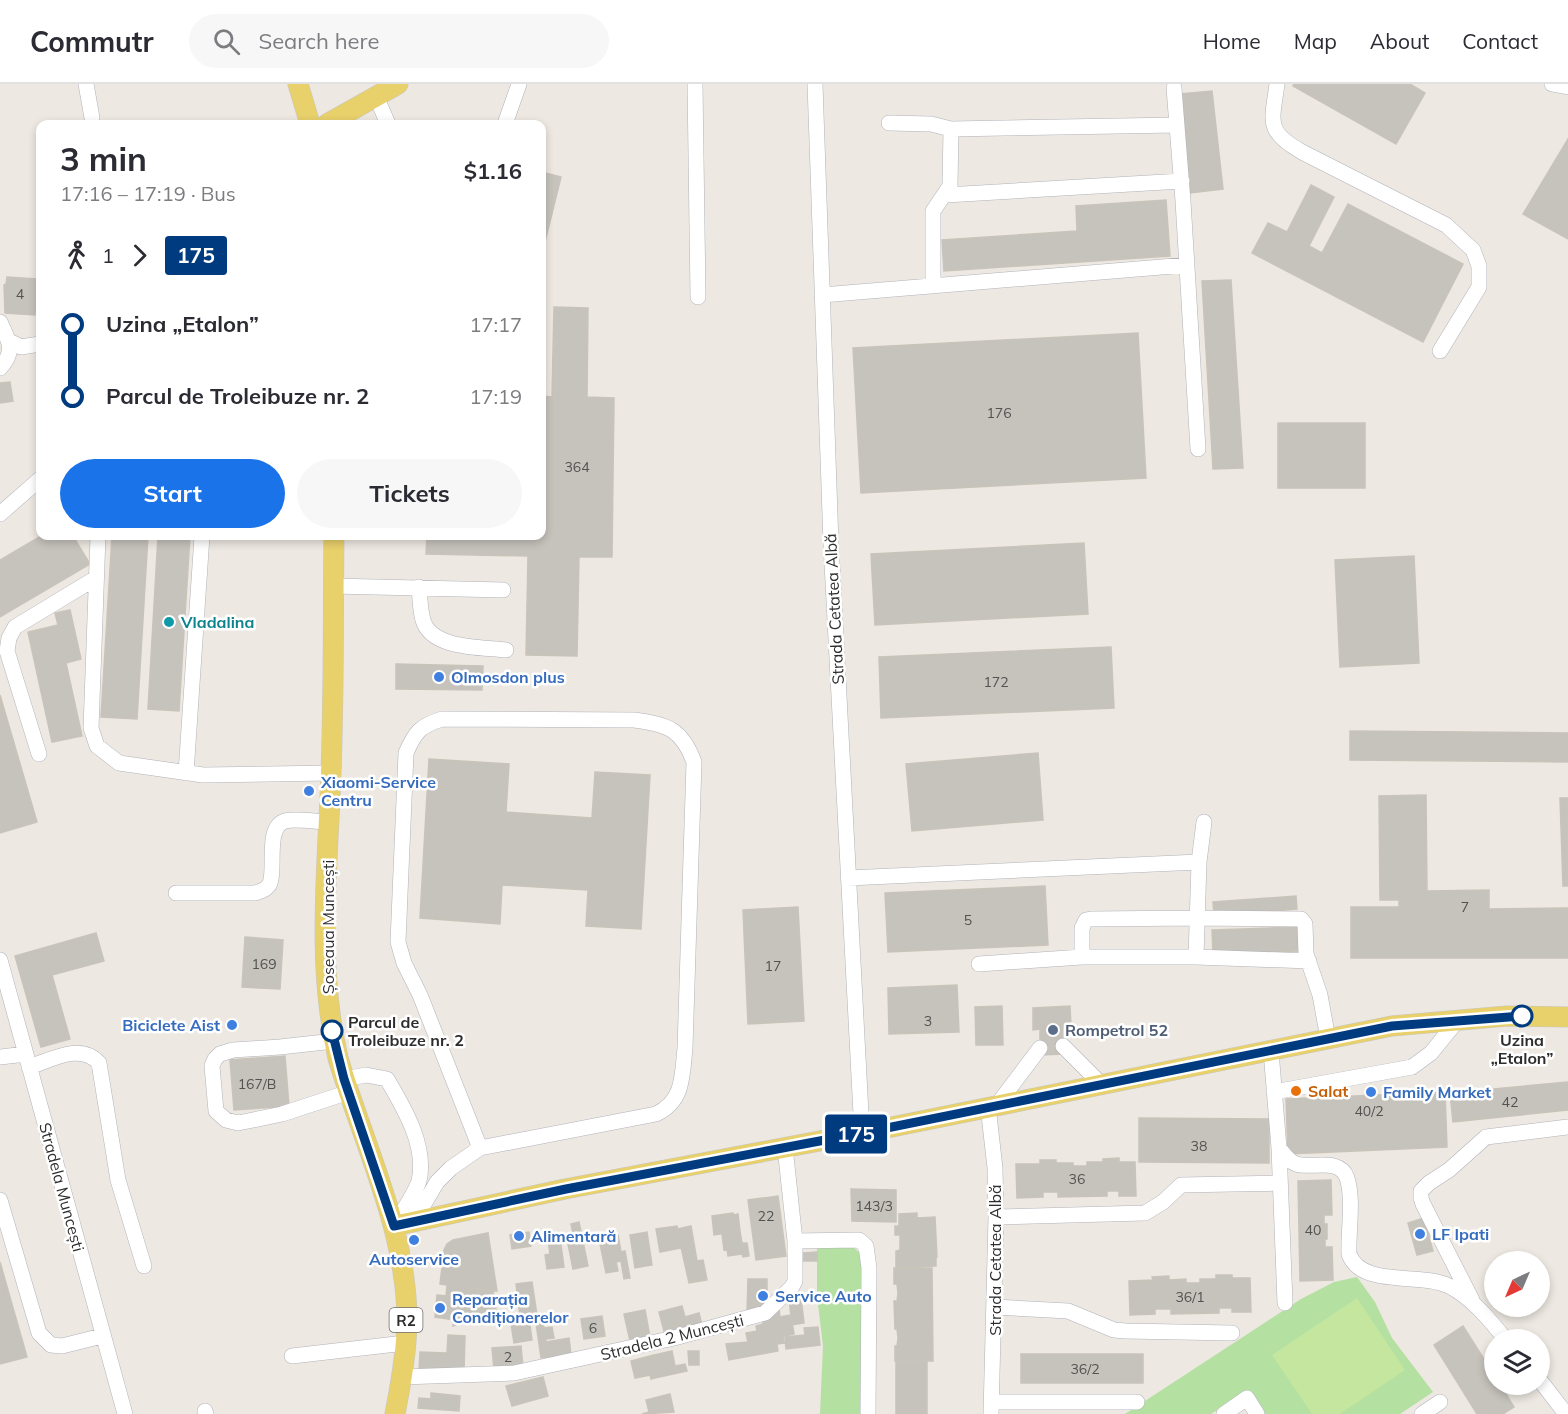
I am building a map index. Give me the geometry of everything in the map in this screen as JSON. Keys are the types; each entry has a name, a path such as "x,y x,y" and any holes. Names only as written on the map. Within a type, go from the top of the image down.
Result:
{"main road":[{"path":"298,84 309,120"},
{"path":"334,120 398,84"},
{"name":"Șoseaua Muncești","path":"334,540 326,980 334,1041 346,1086 394,1226 403,1276 405,1343 396,1414"},
{"path":"394,1226 556,1191 862,1133 1392,1026 1508,1016 1568,1017"}],"street":[{"path":"86,84 92,118"},
{"path":"506,120 519,84"},
{"path":"695,84 698,297"},
{"name":"Strada Cetatea Albă","path":"815,84 831,544 862,1133"},
{"path":"1277,84 1272,121 1281,139 1302,152 1446,225 1473,250 1479,266 1479,287 1440,351"},
{"path":"1552,84 1568,87"},
{"path":"1174,88 1198,449"},
{"path":"376,96 386,120"},
{"path":"889,123 923,123 951,129 1177,125"},
{"path":"933,286 933,212 950,186 951,129"},
{"path":"946,195 1182,182"},
{"path":"822,295 1186,265"},
{"path":"0,322 9,341 8,359 0,368"},
{"path":"9,341 21,347 36,345"},
{"path":"0,514 36,482"},
{"path":"98,540 91,728 97,746 119,763 203,775 331,773"},
{"path":"186,773 202,540"},
{"path":"39,754 7,651 9,639 15,627 96,578"},
{"path":"333,586 503,590"},
{"path":"419,587 423,620 428,630 436,638 446,642 506,650"},
{"path":"414,1221 437,1182 451,1168 480,1148 656,1114 667,1109 676,1098 682,1080 685,1048 694,762 688,746 678,734 661,723 634,720 442,719 424,725 413,737 406,753 398,942 404,963 420,995 480,1148"},
{"path":"176,893 255,893 265,890 270,883 273,838 277,826 285,821 328,822"},
{"path":"1196,957 1199,862 1204,822"},
{"path":"848,878 1199,862"},
{"path":"1082,957 1082,928 1086,920 1301,919 1305,924 1306,954 1320,995 1328,1039"},
{"path":"979,964 1082,957 1196,957 1309,961"},
{"name":"Stradela Muncești","path":"0,960 125,1414"},
{"path":"1274,1092 1412,1067 1431,1053 1457,1021"},
{"path":"334,1041 233,1050 220,1054 212,1066 216,1111 226,1120 238,1123 282,1114 366,1075 387,1079 404,1107 421,1154 419,1182 394,1226"},
{"path":"1063,1046 1102,1085"},
{"path":"993,1105 1040,1048"},
{"path":"1271,1051 1279,1148 1285,1303"},
{"path":"0,1057 27,1060 87,1052 99,1063 118,1180 144,1266"},
{"name":"Strada Cetatea Albă","path":"992,1408 996,1217 993,1105"},
{"path":"1474,1305 1424,1204 1421,1191 1486,1137 1568,1127"},
{"name":"Stradela 2 Muncești","path":"402,1377 514,1373 631,1348 759,1316 771,1308 795,1281 795,1240 785,1148"},
{"path":"1279,1148 1288,1161 1297,1165 1333,1166 1342,1169 1349,1188 1349,1254 1353,1263 1361,1271 1380,1276 1430,1279 1448,1285 1461,1293 1496,1329"},
{"path":"996,1217 1145,1213 1163,1202 1181,1185 1279,1183"},
{"path":"0,1200 39,1333 51,1344 62,1346 102,1336"},
{"path":"795,1240 859,1240 866,1246 870,1268 868,1414"},
{"path":"995,1307 1068,1311 1114,1329 1126,1331 1232,1333"},
{"path":"292,1356 405,1343"},
{"path":"1550,1395 1562,1413"},
{"path":"1224,1414 1247,1398 1257,1414"},
{"path":"992,1408 1137,1402"},
{"path":"1422,1414 1440,1402"}],"green space":[{"path":"817,1248 854,1248 859,1252 863,1266 862,1414 820,1414 823,1346 817,1296"},
{"path":"1357,1277 1375,1302 1392,1338 1433,1392 1400,1414 1260,1414 1245,1393 1211,1414 1125,1414 1301,1299 1334,1282"},
{"path":"1357,1298 1405,1370 1340,1414 1312,1414 1272,1355"}],"building":[{"path":"1294,84 1410,84 1425,93 1396,144 1293,86"},
{"path":"1212,91 1223,189 1190,193 1180,94"},
{"path":"1568,139 1568,239 1523,214"},
{"path":"546,173 561,177 546,238"},
{"path":"1311,185 1334,197 1309,246 1322,253 1348,204 1463,264 1423,342 1252,253 1268,223 1287,232"},
{"path":"1166,200 1170,256 944,271 942,240 1077,231 1076,206"},
{"path":"7,277 36,279 35,315 5,313 4,285"},
{"path":"1231,280 1243,468 1213,469 1202,281"},
{"path":"554,307 588,308 587,397 614,398 612,557 579,557 577,656 526,655 528,556 426,554 427,540 546,540 546,396 552,397"},
{"path":"1138,333 1146,478 861,493 853,348"},
{"path":"10,382 13,401 0,403 0,383"},
{"path":"1278,423 1365,423 1365,488 1278,488"},
{"path":"36,539 75,540 90,564 0,617 0,560"},
{"path":"112,540 148,540 137,719 101,717"},
{"name":"Vladalina","path":"158,540 190,540 179,711 148,709"},
{"path":"1084,543 1088,614 875,625 871,554"},
{"path":"1414,556 1419,663 1340,667 1335,560"},
{"path":"70,610 81,659 66,663 82,736 52,742 28,632 58,625 55,613"},
{"path":"1111,647 1114,708 881,718 879,657"},
{"name":"Olmosdon plus","path":"396,664 483,666 482,690 396,689"},
{"path":"0,695 37,822 0,833"},
{"path":"1350,731 1568,733 1568,762 1350,760"},
{"path":"1038,753 1043,820 912,831 906,764"},
{"path":"429,759 509,764 506,812 592,818 595,772 650,775 641,929 586,926 588,890 502,885 500,924 420,918"},
{"path":"1426,795 1427,891 1489,890 1489,909 1568,908 1568,958 1351,958 1351,907 1399,907 1399,900 1380,900 1379,796"},
{"path":"1560,798 1568,798 1568,886 1563,886"},
{"path":"1045,886 1048,945 888,952 885,893"},
{"path":"1296,896 1297,909 1214,916 1213,902"},
{"path":"798,907 804,1021 748,1024 743,910"},
{"path":"1297,927 1298,951 1213,954 1212,930"},
{"path":"96,933 104,961 52,975 70,1039 41,1047 15,956"},
{"path":"245,937 283,940 280,989 242,987"},
{"path":"957,985 959,1032 889,1034 888,988"},
{"path":"1002,1006 1003,1045 976,1045 975,1007"},
{"path":"1070,1006 1071,1026 1063,1029 1063,1023 1040,1023 1040,1029 1033,1030 1033,1008"},
{"path":"1040,1023 1063,1023 1063,1054 1040,1055"},
{"path":"285,1056 289,1106 234,1110 230,1060"},
{"path":"1568,1082 1568,1110 1453,1122 1450,1093"},
{"path":"1445,1092 1447,1147 1288,1154 1286,1099"},
{"path":"1139,1118 1269,1119 1269,1163 1139,1162"},
{"path":"1119,1158 1119,1162 1135,1162 1136,1196 1119,1196 1119,1191 1107,1191 1107,1196 1058,1197 1058,1192 1043,1192 1043,1197 1017,1198 1016,1164 1040,1164 1040,1160 1056,1160 1056,1163 1087,1166 1087,1162 1103,1162 1103,1159"},
{"path":"1331,1180 1332,1215 1324,1215 1324,1224 1327,1224 1325,1247 1332,1247 1333,1280 1300,1281 1298,1181"},
{"path":"851,1189 896,1190 896,1222 852,1221"},
{"path":"778,1196 786,1256 756,1260 748,1200"},
{"path":"917,1213 917,1218 935,1217 936,1266 896,1267 896,1251 900,1250 900,1235 895,1235 895,1226 899,1226 899,1214"},
{"path":"738,1214 740,1231 714,1235 712,1216"},
{"path":"1424,1218 1433,1251 1417,1255 1408,1223"},
{"path":"579,1222 588,1266 573,1269 567,1239 574,1238 571,1224"},
{"path":"677,1226 681,1248 660,1252 656,1229"},
{"path":"691,1226 697,1261 703,1260 707,1280 689,1283 677,1229"},
{"path":"740,1231 742,1243 747,1243 749,1256 743,1257 742,1254 728,1256 727,1249 724,1250 722,1234"},
{"path":"529,1232 531,1246 512,1249 510,1235"},
{"path":"647,1232 652,1265 635,1268 630,1235"},
{"path":"488,1233 497,1291 440,1284 444,1250 447,1244 453,1240"},
{"path":"618,1235 621,1252 625,1251 630,1278 624,1279 621,1261 616,1262 618,1271 606,1273 599,1239"},
{"path":"560,1238 564,1267 547,1269 545,1255 550,1254 548,1240"},
{"path":"817,1252 817,1261 803,1261 803,1253"},
{"path":"0,1262 27,1357 0,1364"},
{"path":"894,1268 932,1268 933,1361 895,1361 895,1346 897,1346 898,1338 897,1329 895,1329 894,1301 897,1301 898,1293 897,1284 894,1284"},
{"path":"1216,1275 1250,1278 1251,1312 1232,1312 1232,1308 1219,1308 1219,1313 1171,1314 1171,1309 1155,1309 1155,1314 1130,1315 1129,1281 1153,1280 1152,1277 1169,1276 1169,1280 1186,1279 1186,1283 1200,1283 1200,1279 1216,1279"},
{"path":"748,1279 767,1279 767,1308 747,1314"},
{"path":"532,1282 537,1315 520,1317 516,1284"},
{"path":"447,1285 479,1289 481,1317 453,1326 457,1297 446,1296"},
{"path":"479,1289 493,1291 498,1323 489,1324 488,1315 481,1317"},
{"path":"437,1295 457,1297 454,1320 435,1317"},
{"path":"801,1298 804,1323 792,1325 789,1299"},
{"path":"682,1306 685,1317 699,1313 702,1325 665,1335 659,1312"},
{"path":"779,1309 780,1317 791,1315 794,1334 783,1336 784,1343 777,1344 778,1351 729,1360 726,1344 748,1342 746,1333 757,1331 756,1326 763,1324 763,1320"},
{"path":"645,1310 650,1337 630,1341 624,1314"},
{"path":"602,1316 605,1336 584,1339 581,1319"},
{"path":"525,1322 526,1326 530,1325 532,1340 514,1343 511,1324"},
{"path":"543,1322 544,1328 552,1327 554,1338 546,1339 546,1342 569,1338 571,1354 541,1358 536,1323"},
{"path":"1463,1326 1484,1359 1484,1395 1507,1395 1514,1407 1503,1414 1477,1414 1434,1345"},
{"path":"818,1327 820,1345 786,1349 785,1337 805,1335 804,1328"},
{"path":"448,1335 465,1336 464,1372 419,1371 420,1352 447,1353"},
{"path":"521,1346 523,1367 494,1370 492,1348"},
{"path":"672,1351 675,1366 685,1364 687,1371 659,1377 654,1355"},
{"path":"688,1351 699,1351 699,1365 689,1365"},
{"path":"1021,1354 1143,1354 1143,1383 1021,1383"},
{"path":"654,1355 659,1377 651,1379 650,1375 635,1378 631,1361"},
{"path":"896,1361 927,1361 927,1414 896,1414"},
{"path":"543,1377 548,1396 512,1406 506,1386"},
{"path":"431,1393 460,1396 459,1411 418,1408 419,1398 431,1399"},
{"path":"670,1394 674,1412 642,1414 649,1412 646,1400"}],"tunnel":[{"path":"1040,1048 1063,1046"}],"bus line":[{"name":"175","path":"332,1031 344,1079 394,1226 566,1189 862,1133 1392,1026 1522,1016"}],"place":[{"name":"Vladalina","path":"169,622"},
{"name":"Olmosdon plus","path":"439,677"},
{"name":"Xiaomi-Service Centru","path":"309,791"},
{"name":"Uzina „Etalon”","path":"1522,1016"},
{"name":"Biciclete Aist","path":"232,1025"},
{"name":"Rompetrol 52","path":"1053,1030"},
{"name":"Parcul de Troleibuze nr. 2","path":"332,1031"},
{"name":"Salat","path":"1296,1091"},
{"name":"Family Market","path":"1371,1092"},
{"name":"LF Ipati","path":"1420,1234"},
{"name":"Alimentară","path":"519,1236"},
{"name":"Autoservice","path":"414,1240"},
{"name":"Service Auto","path":"763,1296"},
{"name":"Reparația Condiționerelor","path":"440,1308"}]}
